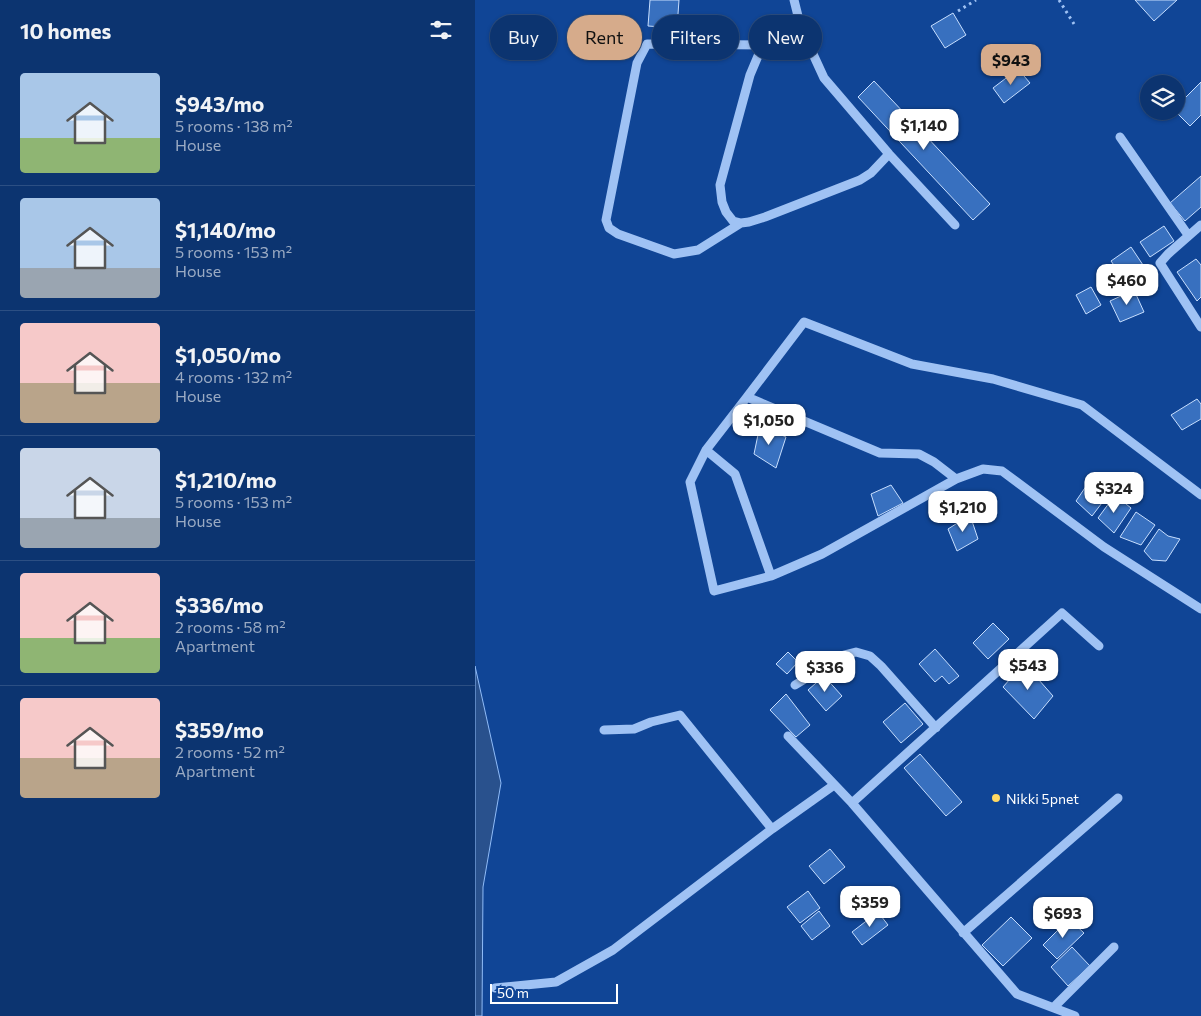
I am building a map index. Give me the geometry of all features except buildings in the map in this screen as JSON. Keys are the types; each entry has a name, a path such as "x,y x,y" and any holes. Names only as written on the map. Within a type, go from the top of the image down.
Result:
{"street":[{"path":"793,0 797,15"},
{"path":"741,223 697,250 674,254 619,234 609,228 606,220 637,63 647,44 749,45"},
{"path":"756,60 720,186 722,202 726,212 733,221 749,222 765,217 860,180 871,173 889,154"},
{"path":"816,60 824,78 889,154 955,225"},
{"path":"1120,137 1188,235"},
{"path":"1201,224 1160,264 1201,327"},
{"path":"1201,496 1082,405 993,379 912,364 804,322 706,450 690,482 714,591 771,576 822,554 956,479 983,469 1002,471 1104,547 1201,609"},
{"path":"747,397 879,453 919,454 956,479"},
{"path":"706,450 735,474 771,576"},
{"path":"852,803 1062,613 1099,646"},
{"path":"795,685 844,655 856,652 869,656 881,666 936,728"},
{"path":"604,730 634,729 651,722 680,715 772,829"},
{"path":"787,736 852,803 1017,994 1075,1016"},
{"path":"495,988 556,982 613,950 772,829 834,785"},
{"path":"963,933 1118,798"},
{"path":"1054,1007 1113,947"}],"path":[{"path":"958,11 976,0"},
{"path":"1059,0 1074,24"}],"water":[{"path":"475,666 501,783 483,887 482,1016 475,1016"}],"place":[{"name":"Nikki 5pnet","path":"996,798"}]}
